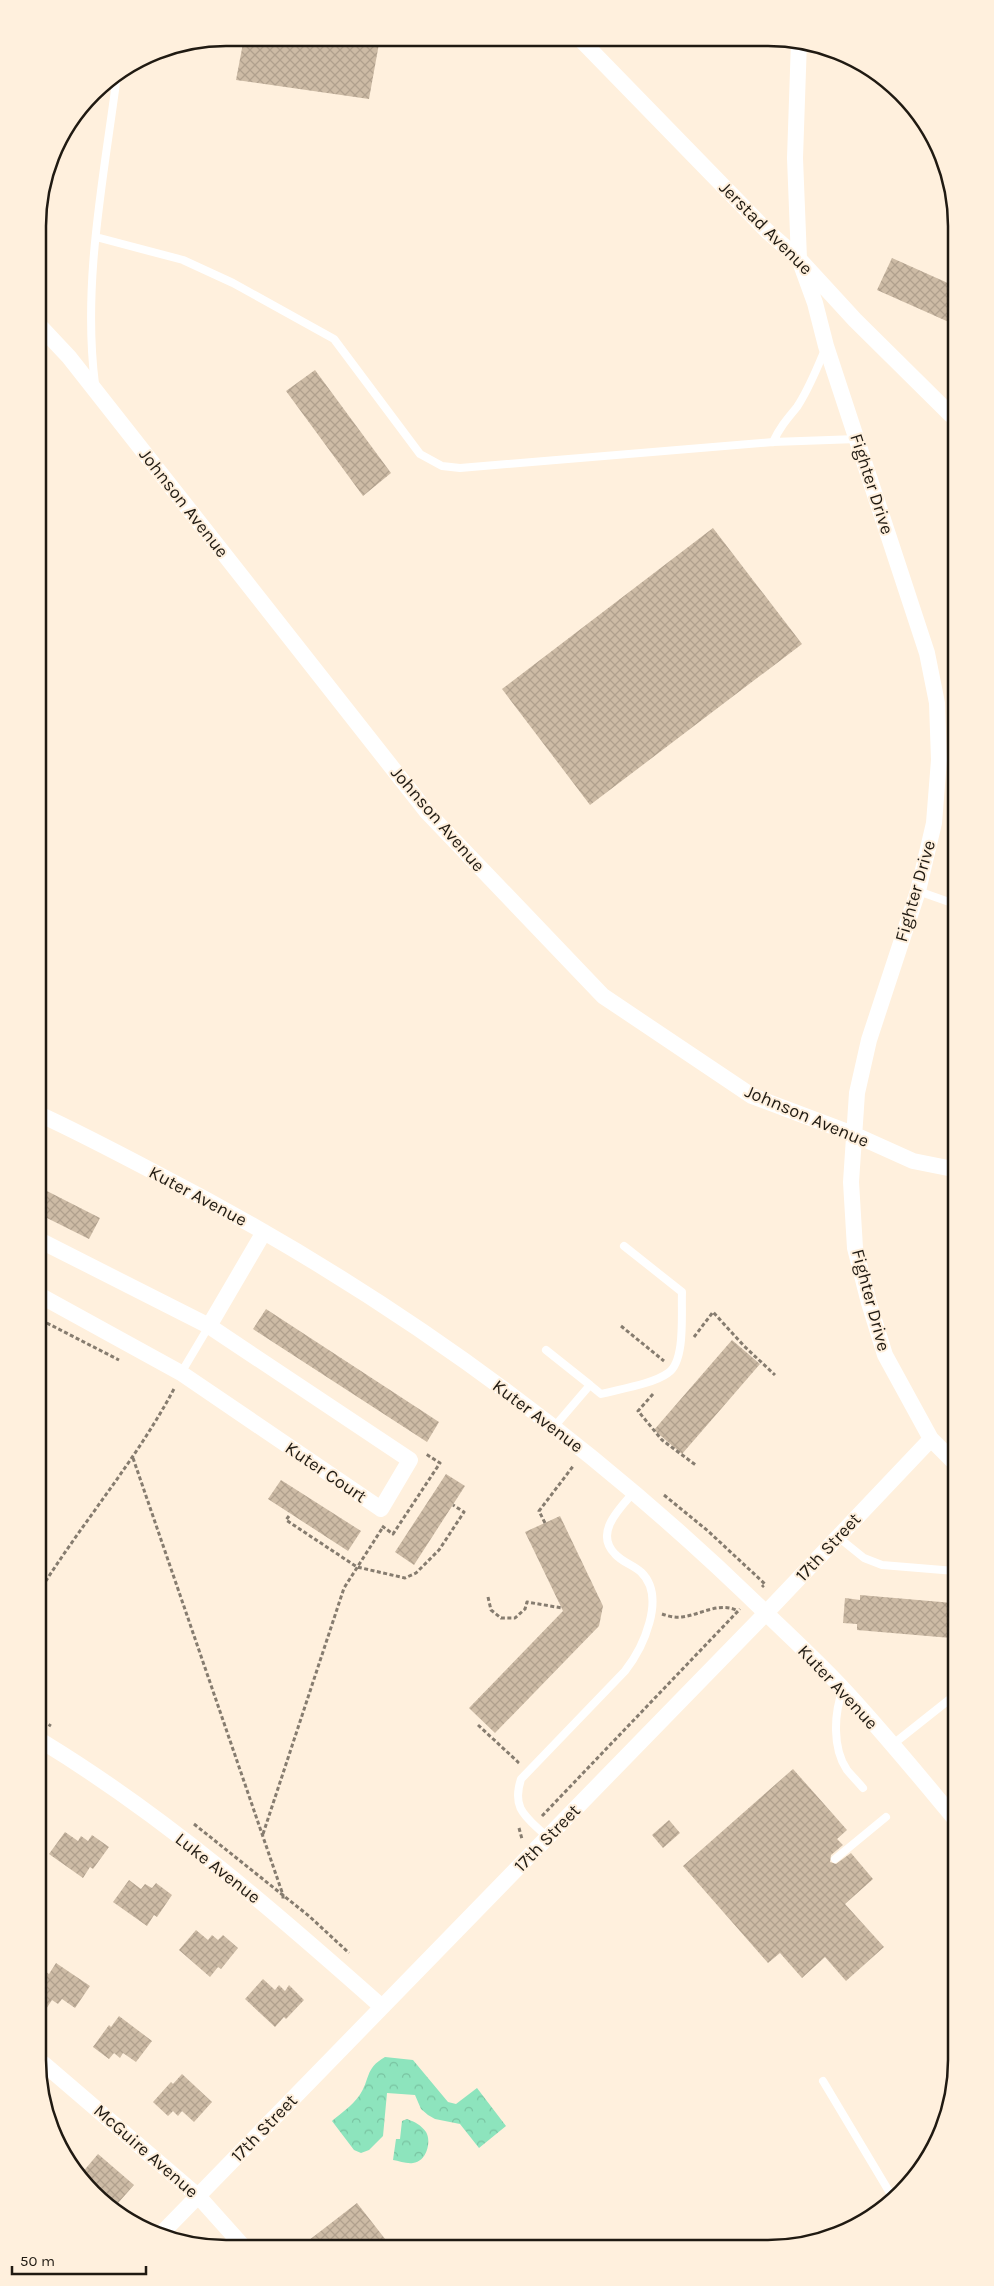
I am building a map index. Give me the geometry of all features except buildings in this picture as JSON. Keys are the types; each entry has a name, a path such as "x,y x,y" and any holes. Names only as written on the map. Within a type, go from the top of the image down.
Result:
{"street":[{"name":"Jerstad Avenue","path":"587,46 767,231 799,259 855,320 948,413"},
{"name":"Fighter Drive","path":"799,49 794,158 799,259 815,302 826,346 928,652 937,703 938,760 934,823 918,891 868,1040 857,1093 850,1182 855,1248 885,1355 931,1439 948,1456"},
{"name":"Johnson Avenue","path":"46,333 69,357 427,812 603,996 752,1096 853,1134 913,1161 948,1168"},
{"name":"Kuter Avenue","path":"46,1118 194,1192 346,1281 432,1338 554,1427 634,1492 708,1557 766,1613 843,1689 948,1811"},
{"path":"209,1326 264,1232"},
{"name":"Kuter Court","path":"46,1244 209,1326 410,1460 381,1509 181,1373 46,1299"},
{"name":"17th Street","path":"166,2229 766,1613 931,1439"},
{"name":"Luke Avenue","path":"46,1744 121,1794 197,1850 282,1919 382,2007"},
{"name":"McGuire Avenue","path":"47,2066 199,2197 238,2240"}],"lane":[{"path":"96,391 90,347 91,302 96,237 116,85"},
{"path":"96,237 183,260 233,283 334,339 420,454 442,466 460,468 773,442 857,439"},
{"path":"773,442 780,425 796,407 811,383 826,346"},
{"path":"918,891 948,902"},
{"path":"546,1350 601,1394 658,1378 673,1368 680,1355 682,1292 624,1246"},
{"path":"181,1373 209,1326"},
{"path":"554,1427 590,1385"},
{"path":"547,1837 524,1814 518,1805 517,1794 521,1779 625,1671 638,1655 646,1636 652,1612 650,1590 641,1572 616,1556 609,1546 608,1540 610,1522 634,1492"},
{"path":"838,1537 864,1558 882,1564 948,1570"},
{"path":"843,1689 838,1702 836,1721 838,1742 846,1769 863,1788"},
{"path":"892,1745 948,1701"},
{"path":"835,1859 886,1817"},
{"path":"823,2081 889,2192"}],"path":[{"path":"692,1340 713,1312 744,1346 775,1375"},
{"path":"621,1326 673,1368"},
{"path":"46,1581 70,1543 133,1458 181,1373"},
{"path":"658,1389 638,1411 662,1440 697,1466"},
{"path":"133,1458 284,1895 282,1919"},
{"path":"545,1523 539,1511 576,1462"},
{"path":"289,1516 286,1520 357,1567 398,1577 411,1576 439,1550 464,1512 453,1505"},
{"path":"262,1834 344,1588 383,1527"},
{"path":"488,1597 491,1610 501,1618 514,1618 520,1614 527,1602 562,1608"},
{"path":"516,1823 522,1839 534,1824 742,1608 736,1602"},
{"path":"652,1612 679,1617 716,1608 732,1608 738,1611 766,1613"},
{"path":"478,1725 518,1762 514,1767"}],"green space":[{"path":"385,2057 413,2060 448,2102 456,2104 477,2088 506,2126 479,2148 460,2124 435,2119 428,2115 421,2109 415,2095 387,2093 383,2136 369,2150 361,2153 354,2150 332,2121 356,2100 363,2090 371,2070 378,2061"},
{"path":"407,2119 420,2126 428,2136 427,2151 418,2162 413,2163 393,2160 396,2139 400,2139 402,2121"}]}
